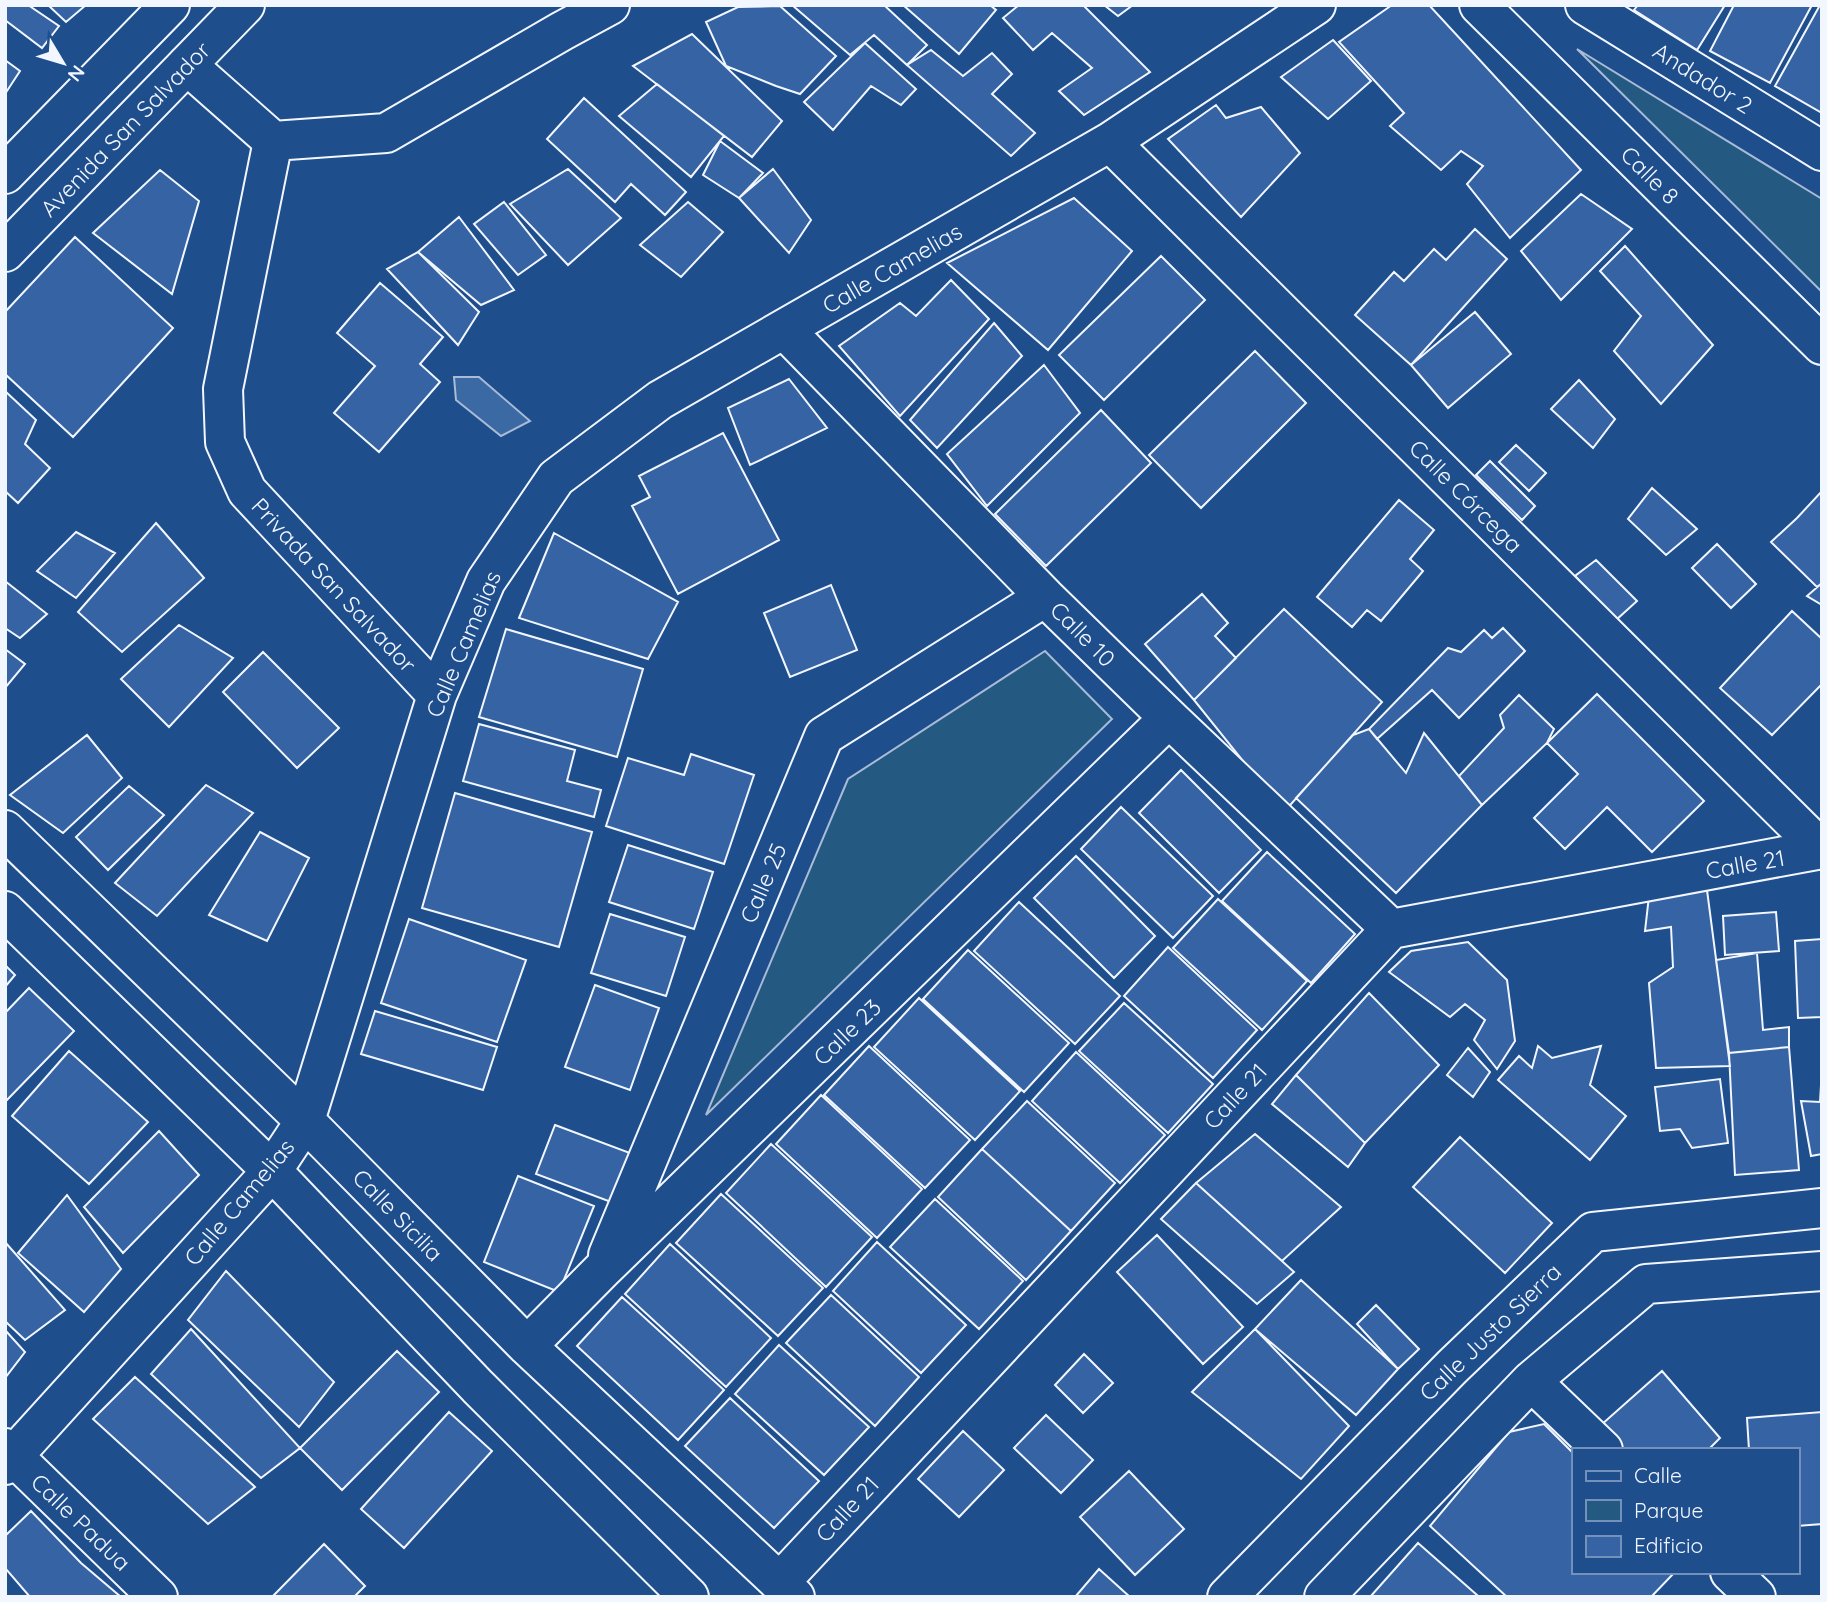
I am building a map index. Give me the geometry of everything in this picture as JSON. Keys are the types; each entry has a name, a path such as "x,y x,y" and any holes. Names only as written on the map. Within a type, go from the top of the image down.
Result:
{"street":[{"path":"5,174 170,5"},
{"name":"Avenida San Salvador","path":"5,252 245,5"},
{"path":"187,65 273,141 386,133 573,18 610,5"},
{"name":"Calle Camelias","path":"8,1457 272,1171 305,1121 437,695 486,581 556,478 660,400 1110,142 1316,5"},
{"name":"Calle 8","path":"1479,5 1822,345"},
{"name":"Andador 2","path":"1584,5 1822,151"},
{"name":"Privada San Salvador","path":"273,141 223,389 225,442 247,491 437,695"},
{"name":"Calle Córcega","path":"1110,142 1822,849"},
{"name":"Calle 10","path":"785,330 1045,597 1391,929"},
{"name":"Calle 25","path":"602,1270 824,736 1045,597"},
{"name":"Calle 23","path":"527,1346 1169,718"},
{"name":"Calle Sicilia","path":"5,830 305,1121 527,1346 787,1589"},
{"name":"Calle 21","path":"787,1589 1391,929 1822,849"},
{"path":"5,911 272,1171 478,1387 689,1597"},
{"name":"Calle Justo Sierra","path":"1227,1597 1452,1367 1593,1232 1822,1208"},
{"path":"1324,1597 1531,1381 1646,1284 1822,1271"},
{"path":"1531,1381 1601,1448"},
{"name":"Calle Padua","path":"8,1457 158,1597"},
{"path":"1732,1574 1756,1597"}],"green space":[{"path":"1577,49 1822,199 1822,292"},
{"path":"1045,651 1112,719 706,1115 848,779"}],"shaded area":[{"path":"454,377 479,377 530,421 501,436 456,400"}],"building":[{"path":"5,5 28,5 59,26 42,48 5,20"},
{"path":"48,5 86,5 66,22"},
{"path":"792,5 884,5 927,45 907,65 874,35 850,55"},
{"path":"903,5 990,5 996,10 959,54"},
{"path":"1019,5 1083,5 1150,72 1084,115 1059,91 1092,68 1052,33 1033,50 1003,18"},
{"path":"1104,5 1133,5 1118,16"},
{"path":"1392,5 1429,5 1581,170 1510,238 1467,184 1483,166 1461,151 1441,170 1390,126 1404,113 1339,42"},
{"path":"1638,5 1725,5 1697,50 1634,10"},
{"path":"1734,5 1812,5 1770,83 1710,51"},
{"path":"1822,5 1822,113 1775,86"},
{"path":"780,6 836,56 800,94 726,66 706,22 738,7"},
{"path":"692,34 782,121 752,157 633,66"},
{"path":"1333,40 1371,81 1328,119 1281,77"},
{"path":"865,43 916,89 901,105 871,86 833,130 804,102"},
{"path":"931,50 963,76 992,53 1012,74 992,94 1035,133 1011,156 907,65"},
{"path":"5,60 20,71 5,94"},
{"path":"657,84 724,136 691,177 619,116"},
{"path":"584,98 686,192 665,215 631,184 615,202 547,139"},
{"path":"1216,105 1226,118 1261,107 1300,153 1241,217 1168,139"},
{"path":"720,141 763,173 739,198 703,175"},
{"path":"568,169 621,218 568,265 510,204"},
{"path":"773,169 811,220 789,253 739,198"},
{"path":"160,170 199,201 172,294 93,233"},
{"path":"1581,194 1632,229 1561,300 1521,251"},
{"path":"1074,198 1132,251 1048,350 947,263"},
{"path":"504,202 546,255 518,275 474,224"},
{"path":"688,202 723,232 681,277 640,245"},
{"path":"459,217 514,290 481,305 418,252"},
{"path":"1475,229 1507,259 1411,365 1355,315 1394,272 1404,281 1434,249 1446,260"},
{"path":"75,237 173,328 73,437 5,374 5,312"},
{"path":"1625,246 1713,345 1661,404 1614,351 1641,316 1600,271"},
{"path":"418,252 479,312 458,345 387,269"},
{"path":"1161,256 1205,300 1104,400 1059,355"},
{"path":"951,280 989,319 900,416 839,346 900,303 916,316"},
{"path":"380,283 443,337 420,364 440,382 379,452 334,413 375,366 337,333"},
{"path":"1475,312 1511,354 1448,408 1411,365"},
{"path":"994,323 1022,356 937,448 910,420"},
{"path":"1255,351 1306,403 1201,508 1149,455"},
{"path":"1044,365 1080,413 987,506 947,454"},
{"path":"789,379 827,428 750,465 728,408"},
{"path":"1579,380 1615,419 1593,448 1551,409"},
{"path":"5,391 36,420 25,444 50,468 18,503 5,491"},
{"path":"1101,410 1151,463 1046,566 995,514"},
{"path":"723,433 779,540 678,594 632,506 650,497 639,476"},
{"path":"1516,445 1546,473 1529,491 1499,462"},
{"path":"1490,461 1535,506 1522,520 1476,475"},
{"path":"1652,488 1697,529 1666,555 1628,519"},
{"path":"1822,491 1822,583 1817,587 1771,542"},
{"path":"1399,500 1434,530 1410,559 1423,571 1381,621 1367,610 1352,627 1317,597"},
{"path":"156,523 204,578 122,652 78,612"},
{"path":"76,532 115,553 76,598 37,571"},
{"path":"554,533 678,602 648,659 519,618"},
{"path":"1717,544 1756,584 1731,608 1692,568"},
{"path":"1596,560 1637,601 1616,620 1575,576"},
{"path":"5,581 47,614 20,638 5,628"},
{"path":"1822,583 1822,605 1807,596"},
{"path":"831,585 857,650 790,677 764,613"},
{"path":"1202,594 1228,623 1215,636 1236,658 1194,700 1145,644"},
{"path":"1284,609 1382,702 1284,812 1194,700"},
{"path":"1792,611 1822,639 1822,684 1772,735 1720,688"},
{"path":"179,625 233,658 169,727 121,679"},
{"path":"1503,628 1525,651 1459,718 1432,690 1377,739 1369,729 1448,648 1461,652 1484,630 1492,638"},
{"path":"506,629 643,669 617,757 479,717"},
{"path":"5,649 25,664 5,688"},
{"path":"263,652 339,728 297,768 223,692"},
{"path":"1597,694 1704,801 1652,852 1607,807 1565,849 1534,818 1578,774 1547,743"},
{"path":"1519,695 1554,729 1547,743 1482,805 1459,776 1504,728 1500,715"},
{"path":"479,724 575,750 567,781 601,790 594,817 463,781"},
{"path":"1369,729 1406,773 1424,733 1482,805 1396,893 1296,798 1353,735"},
{"path":"87,735 122,778 63,833 10,795"},
{"path":"691,754 754,775 724,864 606,826 628,758 684,775"},
{"path":"1181,770 1261,850 1219,893 1139,813"},
{"path":"206,785 253,813 157,916 115,883"},
{"path":"129,786 164,815 108,870 76,837"},
{"path":"455,793 592,832 559,947 422,908"},
{"path":"1121,807 1213,896 1173,938 1081,849"},
{"path":"260,832 309,858 267,941 209,915"},
{"path":"628,845 713,872 694,929 609,902"},
{"path":"1267,852 1355,934 1311,983 1222,901"},
{"path":"1076,856 1155,936 1114,978 1034,898"},
{"path":"1707,890 1730,1066 1656,1068 1649,983 1673,967 1671,927 1645,931 1649,896"},
{"path":"1218,899 1307,981 1262,1030 1173,948"},
{"path":"1019,902 1120,996 1075,1044 974,951"},
{"path":"1776,912 1779,951 1725,955 1723,916"},
{"path":"610,914 685,937 666,996 591,973"},
{"path":"409,919 526,960 497,1042 381,1003"},
{"path":"1822,939 1822,1017 1798,1018 1795,941"},
{"path":"1468,942 1507,980 1515,1041 1497,1069 1474,1040 1485,1020 1465,1004 1450,1017 1389,972 1411,951"},
{"path":"1168,947 1257,1030 1213,1078 1124,996"},
{"path":"968,950 1069,1043 1024,1092 923,999"},
{"path":"1757,953 1763,1030 1789,1027 1789,1047 1729,1053 1716,960"},
{"path":"5,965 15,975 5,987"},
{"path":"595,985 659,1008 630,1090 565,1067"},
{"path":"29,988 74,1031 5,1102 5,1013"},
{"path":"1369,993 1439,1065 1365,1143 1296,1075"},
{"path":"919,998 1020,1091 975,1140 874,1047"},
{"path":"1124,1003 1213,1084 1168,1133 1079,1051"},
{"path":"375,1011 497,1047 483,1090 361,1054"},
{"path":"869,1046 970,1140 925,1188 824,1095"},
{"path":"1538,1046 1552,1058 1601,1046 1590,1085 1626,1116 1590,1160 1498,1080 1519,1056 1532,1068"},
{"path":"1789,1047 1799,1170 1735,1175 1729,1053"},
{"path":"1468,1048 1490,1072 1473,1097 1447,1075"},
{"path":"69,1051 148,1122 89,1184 12,1116"},
{"path":"1076,1052 1165,1135 1120,1183 1032,1101"},
{"path":"1296,1075 1365,1143 1348,1167 1272,1104"},
{"path":"1720,1079 1728,1143 1692,1148 1680,1129 1660,1131 1655,1087"},
{"path":"1821,1085 1822,1154 1811,1156 1801,1101 1820,1102"},
{"path":"821,1095 922,1189 877,1238 776,1144"},
{"path":"1027,1101 1115,1183 1071,1231 982,1149"},
{"path":"555,1125 630,1153 611,1202 536,1174"},
{"path":"159,1131 199,1175 123,1253 84,1207"},
{"path":"1255,1134 1341,1207 1282,1261 1196,1183"},
{"path":"1460,1137 1552,1223 1505,1273 1413,1187"},
{"path":"771,1144 872,1237 826,1287 726,1193"},
{"path":"982,1149 1071,1231 1026,1280 938,1197"},
{"path":"518,1176 594,1206 559,1292 484,1262"},
{"path":"1196,1183 1294,1272 1257,1304 1161,1219"},
{"path":"721,1194 823,1288 778,1336 676,1243"},
{"path":"67,1195 121,1269 84,1312 18,1253"},
{"path":"935,1199 1023,1281 979,1329 890,1247"},
{"path":"1157,1235 1243,1327 1203,1364 1117,1272"},
{"path":"5,1242 65,1310 25,1340 5,1321"},
{"path":"877,1242 966,1325 921,1373 833,1291"},
{"path":"670,1244 771,1338 726,1387 625,1294"},
{"path":"226,1271 334,1382 299,1427 188,1320"},
{"path":"1301,1280 1398,1369 1356,1415 1255,1329"},
{"path":"831,1295 919,1377 875,1426 786,1343"},
{"path":"622,1297 724,1390 678,1440 577,1346"},
{"path":"1376,1305 1419,1349 1398,1369 1357,1324"},
{"path":"191,1329 300,1448 261,1478 151,1374"},
{"path":"1255,1329 1349,1426 1301,1479 1192,1392"},
{"path":"5,1330 25,1352 5,1378"},
{"path":"779,1345 869,1427 824,1475 735,1394"},
{"path":"397,1351 439,1392 342,1490 300,1448"},
{"path":"1084,1354 1113,1383 1083,1413 1055,1385"},
{"path":"1662,1371 1720,1438 1710,1448 1621,1448 1601,1425"},
{"path":"135,1377 255,1487 208,1524 93,1419"},
{"path":"730,1398 819,1481 774,1528 685,1446"},
{"path":"449,1412 492,1451 404,1548 361,1509"},
{"path":"1822,1412 1822,1524 1799,1526 1799,1448 1749,1448 1747,1418"},
{"path":"1046,1415 1093,1460 1061,1493 1014,1448"},
{"path":"1544,1424 1572,1452 1572,1574 1673,1574 1651,1597 1507,1597 1430,1526 1509,1432"},
{"path":"963,1431 1004,1470 959,1517 918,1479"},
{"path":"1129,1471 1184,1529 1135,1575 1080,1517"},
{"path":"31,1511 81,1563 121,1597 30,1597 5,1568 5,1536"},
{"path":"1418,1543 1477,1595 1476,1597 1370,1597"},
{"path":"324,1544 365,1586 354,1597 272,1597"},
{"path":"1099,1569 1130,1597 1075,1597"}]}
